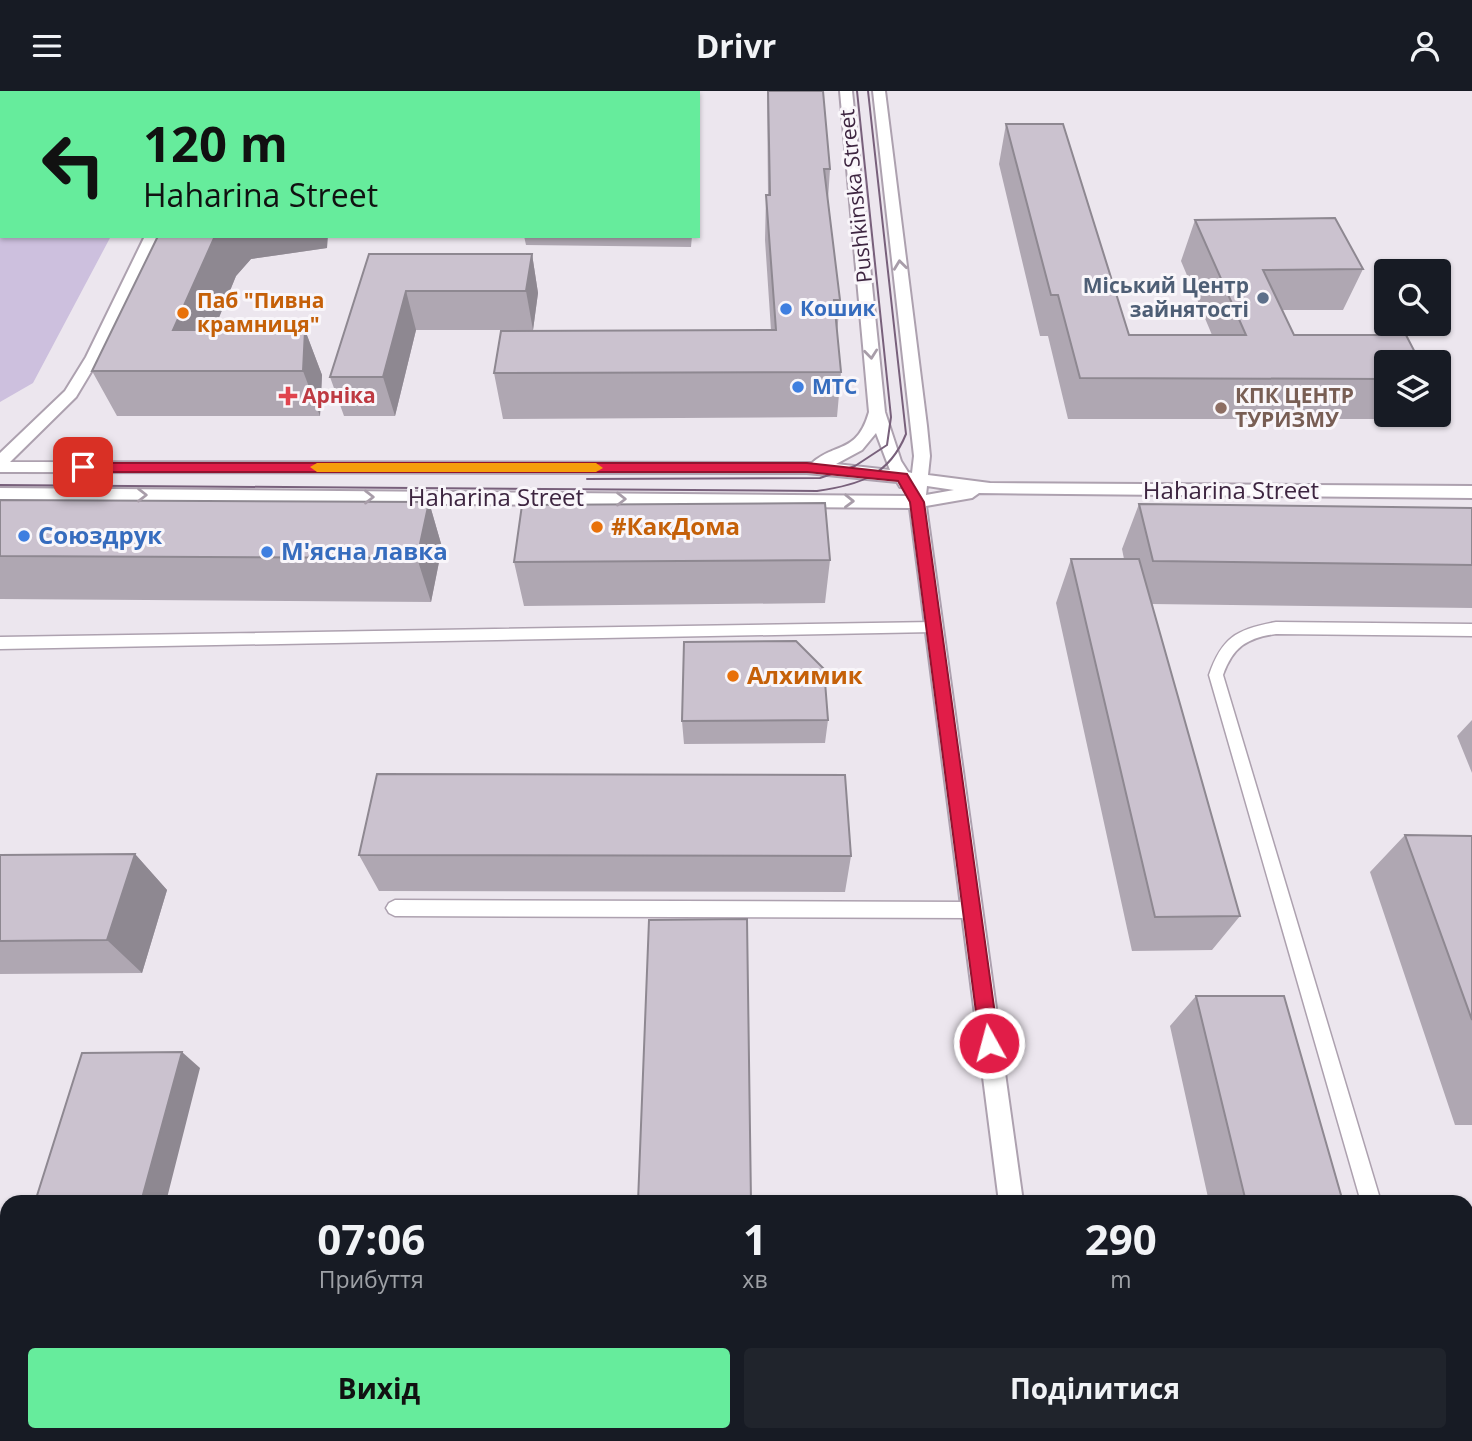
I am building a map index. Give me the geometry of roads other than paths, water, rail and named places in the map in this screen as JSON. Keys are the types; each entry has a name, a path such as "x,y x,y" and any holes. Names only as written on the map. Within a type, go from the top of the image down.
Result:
{"street":[{"name":"Pushkinska Street","path":"846,91 877,412 887,445 917,502"},
{"name":"Pushkinska Street","path":"879,91 919,426 920,479 917,502 1010,1195"},
{"path":"0,464 71,394 93,357 151,238"},
{"path":"807,468 844,456 863,441 874,427 877,412"},
{"name":"Haharina Street","path":"0,464 807,468 990,489 1472,492"},
{"name":"Haharina Street","path":"0,494 917,502 990,489"}],"lane":[{"path":"0,643 934,628"},
{"path":"1369,1195 1216,675 1222,655 1238,637 1252,631 1276,628 1472,630"},
{"path":"395,908 972,910"}],"tram line":[{"path":"587,479 820,478 855,466 887,445 891,417 857,91"},
{"path":"0,485 817,491 871,476 891,460 906,434 868,91"}],"place":[{"name":"Міський Центр зайнятості","path":"1263,298"},
{"name":"Кошик","path":"786,309"},
{"name":"Паб \"Пивна крамниця\"","path":"183,313"},
{"name":"МТС","path":"798,387"},
{"name":"Арніка","path":"288,396"},
{"name":"КПК ЦЕНТР ТУРИЗМУ","path":"1221,408"},
{"name":"#КакДома","path":"597,527"},
{"name":"Союздрук","path":"24,536"},
{"name":"М'ясна лавка","path":"267,552"},
{"name":"Алхимик","path":"733,676"}]}
